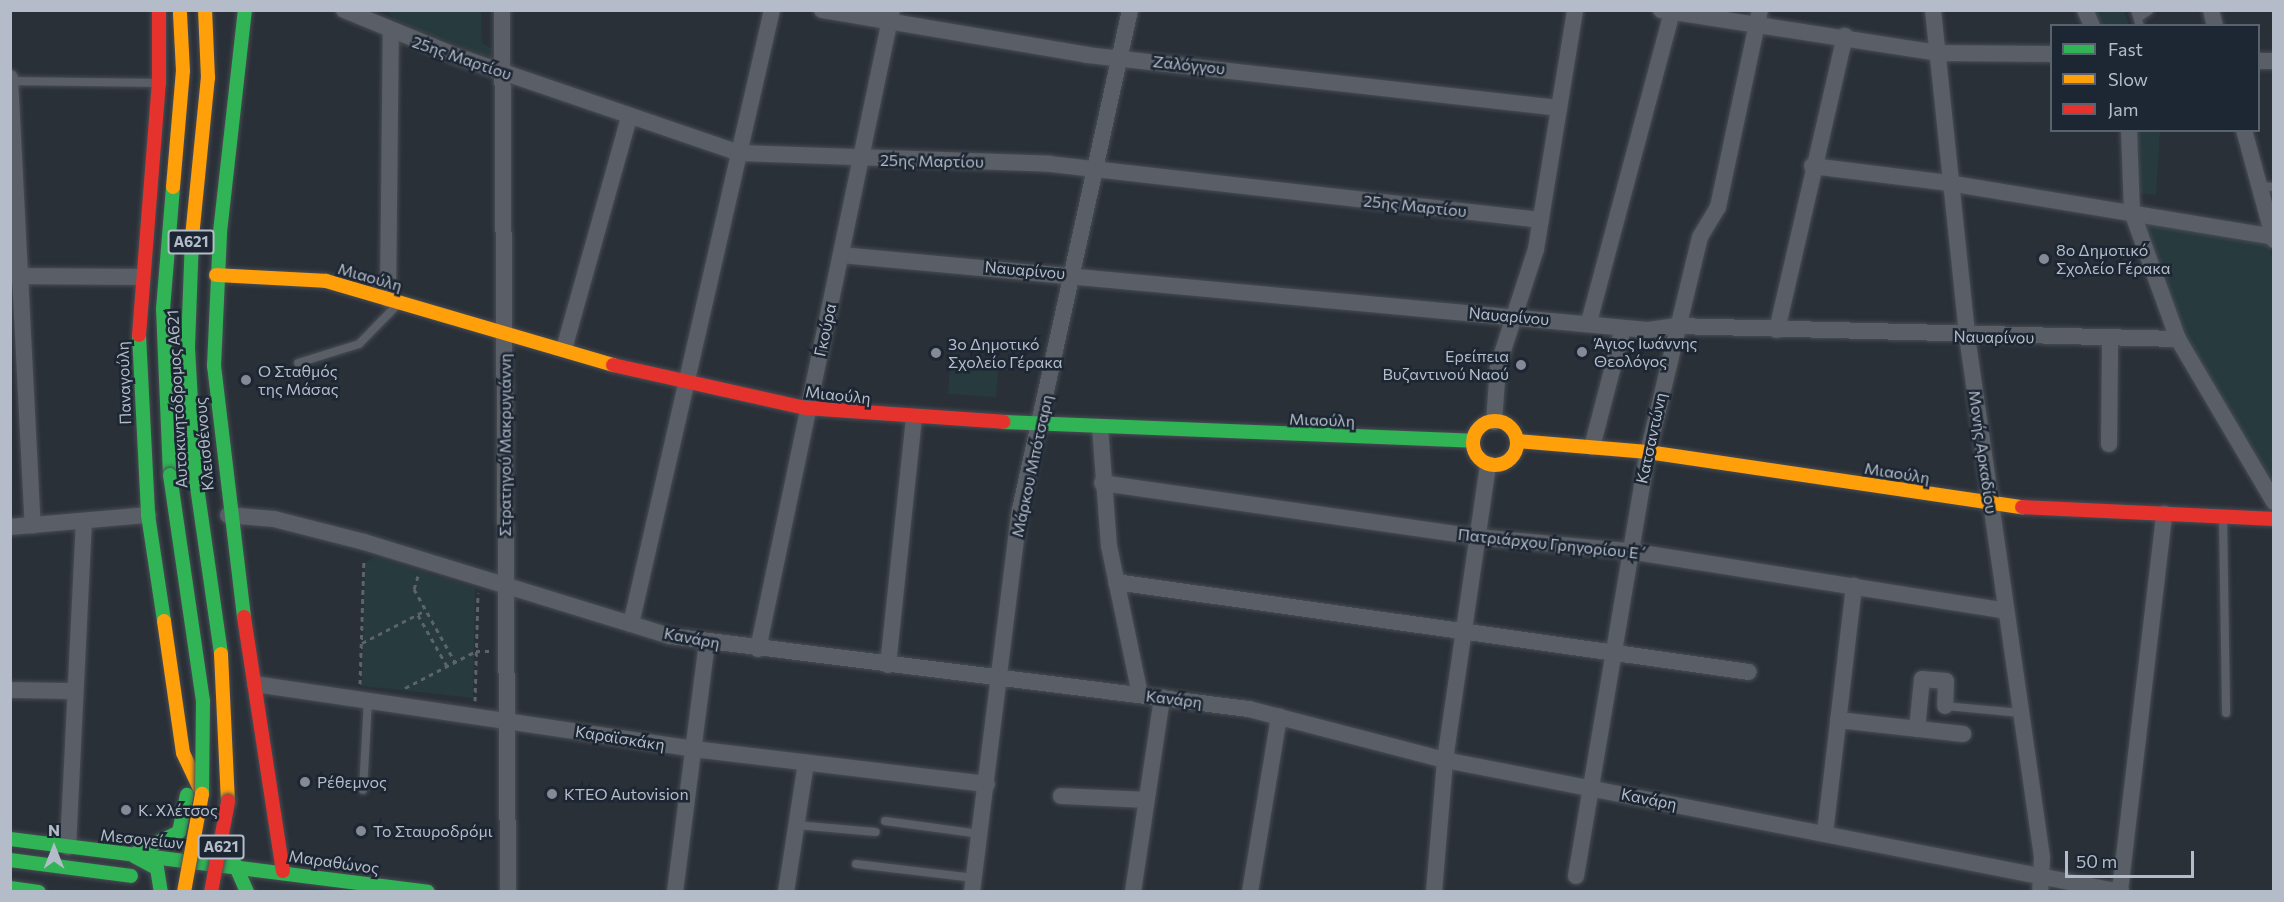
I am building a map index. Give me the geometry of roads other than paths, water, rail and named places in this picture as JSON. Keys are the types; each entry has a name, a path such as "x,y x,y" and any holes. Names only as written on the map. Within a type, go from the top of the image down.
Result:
{"main road":[{"name":"Παναγούλη","path":"159,10 159,83 141,278 139,391 148,515 183,753"},
{"name":"Αυτοκινητόδρομος Α621","path":"205,10 208,78 188,311 195,473 219,624 228,725 228,802 212,891"},
{"path":"237,10 240,45"},
{"name":"Κλεισθένους","path":"244,10 216,275 214,366 228,515 283,871 291,891"},
{"name":"Αυτοκινητόδρομος Α621","path":"180,13 183,71 164,309 170,475 203,701 202,800 184,891"},
{"name":"Μιαούλη","path":"216,275 308,279 503,331 688,385 806,408 914,418 1473,441"},
{"path":"1494,422 1507,425 1517,441 1506,462 1488,464 1475,453 1473,441 1480,427 1494,422"},
{"name":"Μιαούλη","path":"1517,441 1648,452 1990,504 2274,519"},
{"path":"183,753 247,891"},
{"path":"130,855 169,840 183,825 188,804 183,753"},
{"path":"197,891 204,862 207,805"},
{"name":"Μεσογείων","path":"10,839 235,866"},
{"path":"130,855 157,868 161,891"},
{"path":"10,860 130,876"},
{"name":"Μαραθώνος","path":"235,866 428,891"},
{"path":"343,891 369,883"},
{"path":"10,888 39,891"}],"street":[{"name":"25ης Μαρτίου","path":"344,10 373,17 391,33 628,117 740,153 1097,170 1541,220"},
{"name":"Στρατηγού Μακρυγιάννη","path":"502,10 509,885"},
{"path":"631,624 688,385 772,10"},
{"name":"Ζαλόγγου","path":"822,10 891,17 1122,59 1559,108"},
{"name":"Μάρκου Μπότσαρη","path":"973,885 1019,514 1075,274 1122,59 1130,10"},
{"path":"1494,422 1498,366 1517,317 1541,220 1575,10"},
{"name":"Μονής Αρκαδίου","path":"1934,10 1948,183 2003,610 2020,713 2042,884"},
{"path":"2085,10 2091,24"},
{"path":"1589,322 1666,11 1758,18 1938,53 2050,54"},
{"name":"Γκούρα","path":"758,649 806,408 842,255 891,17"},
{"name":"Κατσαντώνη","path":"1576,876 1611,651 1648,452 1676,326 1700,237 1718,207 1758,18"},
{"path":"391,33 394,301"},
{"path":"1777,330 1812,166 1845,36"},
{"path":"11,80 18,419 33,525"},
{"path":"564,350 628,117"},
{"path":"2129,132 2132,212 2178,339 2274,502"},
{"path":"1812,166 1948,183 2132,212 2273,238 2267,186 2245,132"},
{"name":"Ναυαρίνου","path":"842,255 1075,274 1589,322 1623,328 1676,326 2110,340 2178,339"},
{"path":"16,276 141,278"},
{"path":"1592,447 1623,328"},
{"path":"2109,444 2110,340"},
{"path":"888,665 914,418"},
{"path":"1100,427 1102,483 1116,582 1140,695"},
{"path":"1434,891 1445,760 1488,464"},
{"name":"Πατριάρχου Γρηγορίου Ε΄","path":"1102,483 1476,537 1629,551 2003,610"},
{"path":"2120,891 2164,514"},
{"path":"10,527 84,523 148,515"},
{"name":"Κανάρη","path":"228,515 302,525 631,624 707,643 1162,697 1279,716 1445,760 1825,832 2042,884 2120,891"},
{"path":"68,846 84,523"},
{"path":"1116,582 1462,634 1611,651 1749,672"},
{"path":"1825,832 1854,586"},
{"path":"675,891 707,643"},
{"path":"1917,729 1922,679 1946,681 1945,705"},
{"name":"Καραϊσκάκη","path":"255,684 399,703 693,749 987,784"},
{"path":"10,690 75,691"},
{"path":"1133,891 1162,697"},
{"path":"1250,891 1279,716"},
{"path":"1838,720 1964,734"},
{"path":"786,891 806,763"},
{"path":"1061,796 1145,800"}],"lane":[{"path":"2138,18 2150,10"},
{"path":"11,80 159,83"},
{"path":"298,363 359,344 377,331 394,301"},
{"path":"2223,516 2226,714"},
{"path":"363,699 363,790"},
{"path":"1945,705 2020,713"},
{"path":"885,821 980,834"},
{"path":"796,825 876,832"},
{"path":"856,864 973,885"}],"place":[{"name":"8ο Δημοτικό Σχολείο Γέρακα","path":"2044,259"},
{"name":"Άγιος Ιωάννης Θεολόγος","path":"1582,352"},
{"name":"3ο Δημοτικό Σχολείο Γέρακα","path":"936,353"},
{"name":"Ερείπεια Βυζαντινού Ναού","path":"1521,365"},
{"name":"Ο Σταθμός της Μάσας","path":"246,380"},
{"name":"Ρέθεμνος","path":"305,782"},
{"name":"ΚΤΕΟ Autovision","path":"552,794"},
{"name":"Κ. Χλέτσος","path":"126,810"},
{"name":"Το Σταυροδρόμι","path":"361,831"}]}
